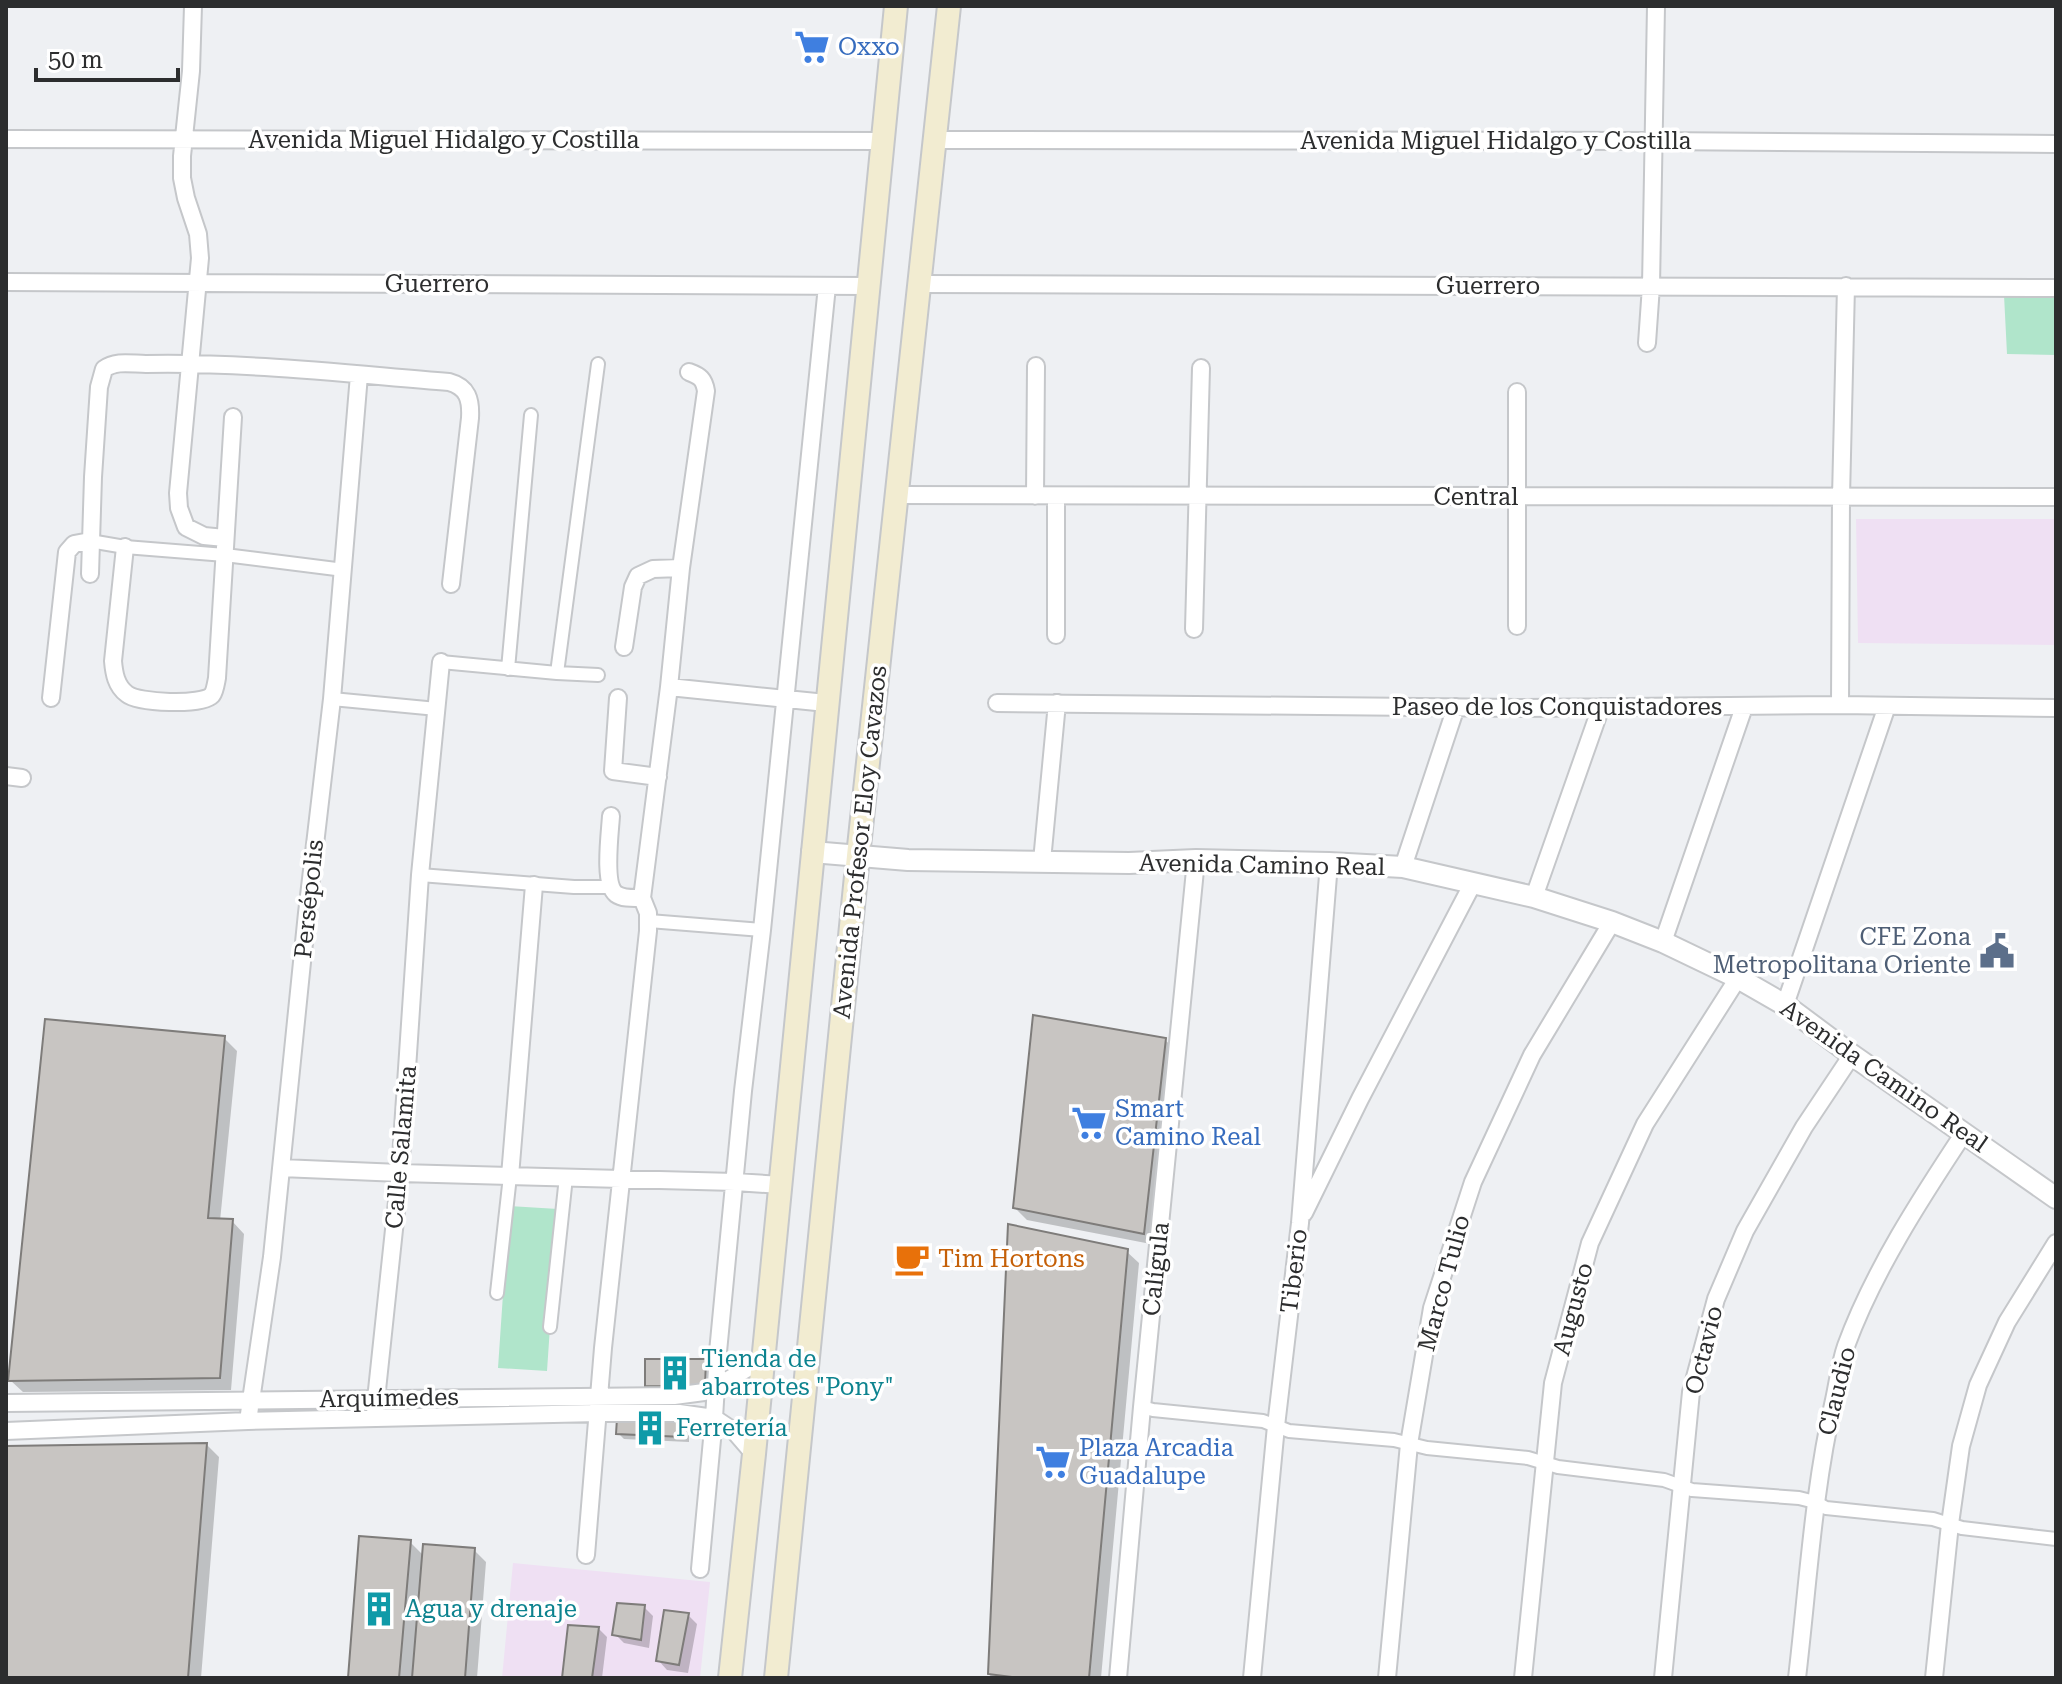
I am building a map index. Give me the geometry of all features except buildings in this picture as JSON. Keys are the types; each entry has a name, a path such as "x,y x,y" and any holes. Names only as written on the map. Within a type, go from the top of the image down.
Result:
{"main road":[{"name":"Avenida Profesor Eloy Cavazos","path":"730,1678 896,6"},
{"name":"Avenida Profesor Eloy Cavazos","path":"776,1678 858,856 949,6"}],"street":[{"path":"193,6 182,178 198,234 200,258 178,493 179,508 186,527 225,547"},
{"path":"1647,343 1651,286 1656,6"},
{"name":"Avenida Miguel Hidalgo y Costilla","path":"6,139 883,141"},
{"name":"Avenida Miguel Hidalgo y Costilla","path":"935,140 2056,144"},
{"name":"Guerrero","path":"6,282 869,286"},
{"name":"Guerrero","path":"920,284 2056,288"},
{"path":"700,1569 750,1021 762,930 827,286"},
{"path":"1840,705 1846,286"},
{"path":"90,574 99,387 104,369 110,365 190,363 449,382 461,387 471,408 451,584"},
{"path":"557,673 598,364"},
{"path":"1035,496 1036,366"},
{"path":"1194,629 1201,368"},
{"path":"586,1555 649,921 642,898 681,568 706,391 699,376 689,372"},
{"name":"Persépolis","path":"248,1421 272,1257 332,699 359,375"},
{"path":"1517,392 1517,626"},
{"path":"508,669 531,415"},
{"path":"125,547 113,661 119,687 127,695 138,699 203,700 212,695 217,678 233,417"},
{"name":"Central","path":"896,495 2056,497"},
{"path":"1056,496 1056,635"},
{"path":"51,698 67,552 74,544 90,541 125,547 225,547 344,570"},
{"path":"624,647 633,587 638,576 653,569 681,568"},
{"path":"441,662 598,675"},
{"name":"Calle Salamita","path":"375,1419 400,1173 420,875 441,662"},
{"path":"669,687 826,703"},
{"path":"618,698 613,771 658,777"},
{"path":"332,699 437,709"},
{"name":"Paseo de los Conquistadores","path":"997,703 2056,708"},
{"path":"1042,861 1057,703"},
{"path":"1785,1005 1887,706"},
{"path":"1403,867 1456,707"},
{"path":"1534,897 1601,707"},
{"path":"1663,942 1744,707"},
{"path":"611,816 611,887 622,897 642,898"},
{"name":"Avenida Camino Real","path":"812,852 908,860 1129,863 1196,860 1403,867 1534,897 1663,942 1738,978 1785,1005 2056,1198"},
{"name":"Calígula","path":"1118,1678 1196,860"},
{"name":"Tiberio","path":"1252,1678 1276,1426 1300,1223 1329,863"},
{"path":"420,875 534,885 611,887"},
{"path":"1300,1223 1367,1086 1473,883"},
{"path":"497,1293 534,885"},
{"path":"649,921 762,930"},
{"name":"Marco Tulio","path":"1387,1678 1409,1444 1432,1308 1473,1182 1532,1055 1612,922"},
{"name":"Augusto","path":"1523,1678 1553,1383 1590,1243 1645,1124 1738,978"},
{"name":"Octavio","path":"1663,1678 1691,1392 1716,1299 1745,1231 1804,1127 1852,1055"},
{"name":"Claudio","path":"1797,1678 1815,1502 1826,1433 1846,1348 1867,1299 1913,1211 1964,1133"},
{"path":"281,1168 781,1185"},
{"path":"550,1327 566,1177"},
{"path":"1934,1678 1961,1446 1978,1385 2007,1322 2056,1243"},
{"name":"Arquímedes","path":"6,1431 375,1419 599,1405 691,1395 716,1387 763,1359"},
{"name":"Arquímedes","path":"6,1403 376,1398 599,1405 714,1418"},
{"path":"1142,1407 1263,1421 1289,1431 1394,1440 1427,1448 1528,1458 1558,1467 1664,1480 1692,1490 1799,1498 1826,1508 1933,1519 1962,1528 2056,1539"},
{"path":"714,1418 735,1432 754,1454"}],"shaded area":[{"path":"1856,519 2056,519 2056,645 1858,643"},
{"path":"513,1563 710,1582 700,1678 502,1678"}],"green space":[{"path":"2004,295 2056,296 2056,355 2007,354"},
{"path":"509,1206 558,1209 547,1371 498,1368"}],"place":[{"name":"Oxxo","path":"812,47"},
{"name":"CFE Zona Metropolitana Oriente","path":"1997,951"},
{"name":"Smart Camino Real","path":"1089,1123"},
{"name":"Tim Hortons","path":"912,1259"},
{"name":"Tienda de abarrotes \"Pony\"","path":"675,1373"},
{"name":"Ferretería","path":"650,1428"},
{"name":"Plaza Arcadia Guadalupe","path":"1053,1462"},
{"name":"Agua y drenaje","path":"379,1609"}]}
